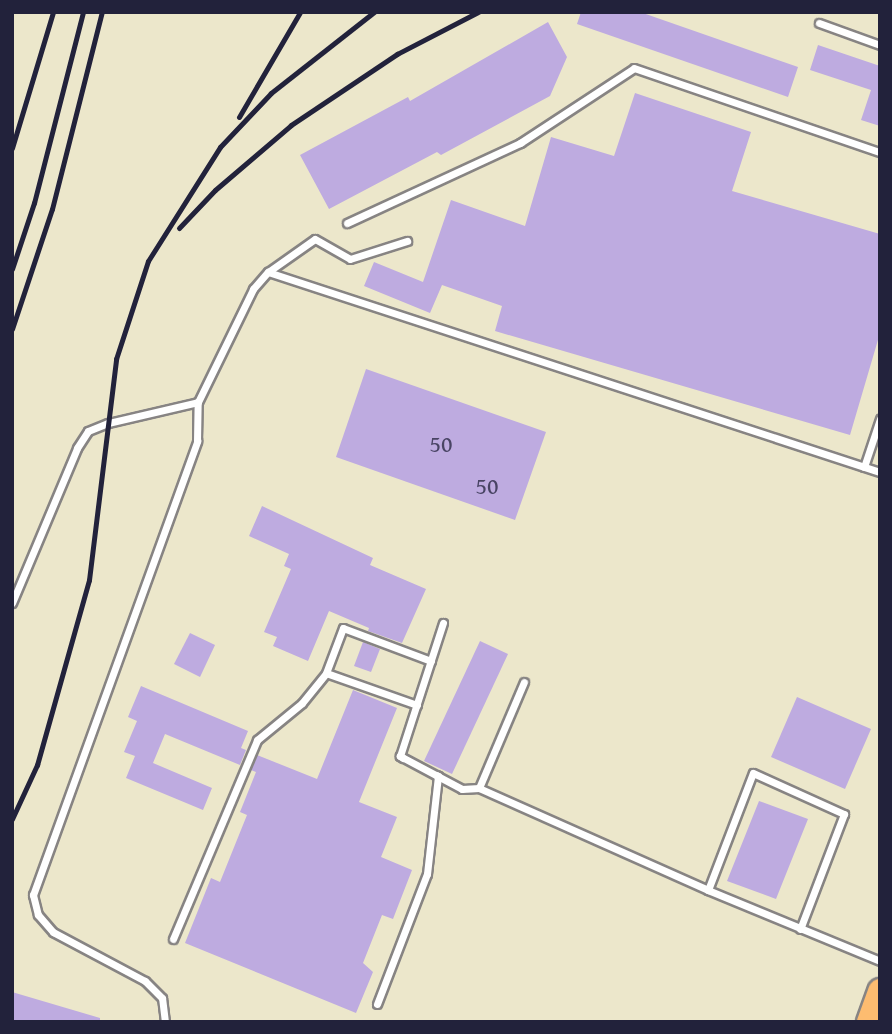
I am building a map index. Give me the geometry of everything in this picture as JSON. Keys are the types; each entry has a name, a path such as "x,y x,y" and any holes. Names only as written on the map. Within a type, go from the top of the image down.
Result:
{"highway":[{"path":"869,1022 880,991"}],"lane":[{"path":"819,23 880,45"},
{"path":"347,223 520,143 634,68 880,152"},
{"path":"166,1022 162,998 145,981 53,932 38,915 33,895 197,441 198,402 253,289 268,272 315,239 350,259 407,241"},
{"path":"268,272 880,472"},
{"path":"12,603 77,448 88,431 108,423 198,402"},
{"path":"864,467 880,419"},
{"path":"443,622 400,756 462,789 479,789 708,890 880,961"},
{"path":"173,939 257,740 302,703 326,673 343,628 431,661"},
{"path":"326,673 417,705"},
{"path":"479,789 524,682"},
{"path":"708,890 753,773 844,814 800,929"},
{"path":"377,1004 427,874 438,776"}],"building":[{"path":"581,12 640,12 798,67 788,97 577,24"},
{"path":"548,22 567,57 550,96 441,155 437,152 329,209 300,155 408,97 410,101"},
{"path":"818,45 880,66 880,126 861,120 871,90 810,70"},
{"path":"635,93 751,132 732,191 880,234 880,333 850,435 495,331 502,306 442,285 430,313 364,286 374,262 423,282 451,200 525,226 551,137 614,156"},
{"path":"366,369 546,432 515,520 336,457"},
{"path":"262,506 373,558 370,565 426,589 402,643 368,631 369,628 329,611 308,661 273,646 277,637 264,632 291,569 284,566 289,554 249,536"},
{"path":"190,633 215,645 200,677 174,664"},
{"path":"480,641 508,654 452,774 424,761"},
{"path":"363,642 380,649 371,672 354,666"},
{"path":"141,686 248,731 241,748 246,750 240,765 165,734 153,763 212,788 203,810 126,778 135,756 124,752 137,721 128,717"},
{"path":"353,690 397,708 359,802 397,817 381,857 412,870 393,919 382,915 363,963 373,972 356,1013 185,943 211,878 220,882 247,815 240,812 256,772 251,770 257,755 317,779"},
{"path":"797,697 871,729 845,789 771,757"},
{"path":"759,801 808,819 776,899 727,881"},
{"path":"12,992 100,1018 100,1022 12,1022"}],"railway":[{"path":"12,148 53,12"},
{"path":"12,269 34,203 83,12"},
{"path":"12,329 52,209 102,12"},
{"path":"239,117 300,12"},
{"path":"12,819 37,765 89,580 116,359 148,261 220,147 271,93 374,12"},
{"path":"179,228 215,190 291,125 397,54 478,12"}]}
